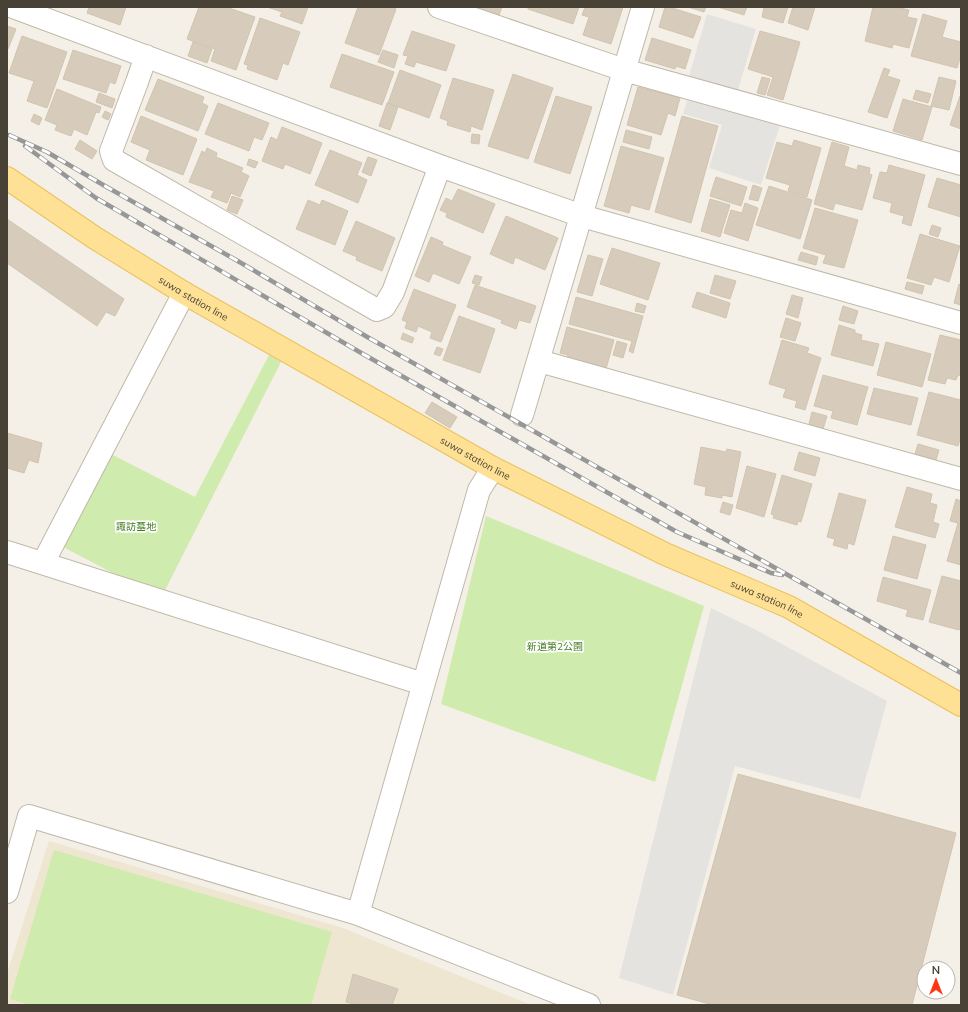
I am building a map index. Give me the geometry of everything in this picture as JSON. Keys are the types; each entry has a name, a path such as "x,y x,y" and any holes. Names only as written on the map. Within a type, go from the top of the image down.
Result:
{"main road":[{"name":"suwa station line","path":"7,178 95,238 184,293 493,468 664,554 789,607 961,705"}],"street":[{"path":"13,7 440,166 582,216 961,322"},
{"path":"438,7 624,70 961,164"},
{"path":"522,414 643,7"},
{"path":"146,56 111,151 114,160 377,310 384,307 393,292 440,166"},
{"path":"43,563 184,293"},
{"path":"539,361 961,479"},
{"path":"358,914 479,490 493,468"},
{"path":"7,552 423,684"},
{"path":"7,892 29,816 358,914 589,1005"}],"shaded area":[{"path":"707,14 756,29 738,90 689,76"},
{"path":"687,100 780,125 761,185 709,168 722,125 683,114"},
{"path":"711,608 756,630 887,701 860,799 735,766 673,995 619,978"},
{"path":"49,841 343,928 531,1005 7,1005 7,974"}],"green space":[{"name":"諏訪墓地","path":"269,355 281,362 161,598 59,545 107,452 195,497"},
{"name":"新道第2公園","path":"486,516 704,606 655,782 441,704"},
{"path":"54,850 332,932 311,1005 30,1005 10,999"}],"building":[{"path":"89,7 126,7 120,25 87,13"},
{"path":"199,7 226,7 255,17 236,70 211,61 215,49 187,39"},
{"path":"267,7 308,7 302,24 280,16 282,12"},
{"path":"358,7 392,7 396,9 379,55 345,43"},
{"path":"472,7 502,7 498,18"},
{"path":"528,7 579,7 573,24 528,9"},
{"path":"585,7 623,7 611,44 583,35 589,17 582,15"},
{"path":"665,7 701,17 693,38 659,27"},
{"path":"688,7 706,7 704,12"},
{"path":"718,7 747,7 744,15"},
{"path":"764,7 788,7 783,23 762,17"},
{"path":"793,7 815,7 808,30 788,23"},
{"path":"873,7 896,7 909,10 907,17 917,19 909,48 893,44 892,48 865,41"},
{"path":"923,14 947,21 942,37 961,42 961,55 957,68 911,56"},
{"path":"260,18 300,32 288,65 283,63 277,80 247,69 248,65 244,64"},
{"path":"7,26 16,29 8,49 7,49"},
{"path":"412,31 455,45 446,71 416,62 414,67 405,64 408,56 403,55"},
{"path":"760,31 800,42 783,100 767,95 773,77 748,69"},
{"path":"22,36 67,52 47,108 27,101 34,81 9,73"},
{"path":"652,38 691,50 685,69 676,66 675,69 645,60"},
{"path":"193,42 212,49 207,63 188,56"},
{"path":"73,50 121,66 115,84 110,82 106,93 63,79"},
{"path":"383,50 398,55 394,68 378,62"},
{"path":"342,54 394,72 382,105 330,87"},
{"path":"884,68 890,70 887,76 900,80 887,118 868,112"},
{"path":"400,70 441,85 429,118 388,103"},
{"path":"513,74 553,88 528,159 488,146"},
{"path":"762,77 770,79 765,95 757,93"},
{"path":"939,77 956,81 949,110 931,106"},
{"path":"453,78 494,90 482,130 471,126 470,132 447,125 448,121 440,118"},
{"path":"158,79 204,97 202,103 208,106 198,131 145,110"},
{"path":"638,87 680,98 675,116 668,113 661,135 627,125"},
{"path":"57,89 101,107 99,113 96,112 87,135 74,129 71,136 55,130 57,125 45,120"},
{"path":"916,90 931,94 928,103 913,99"},
{"path":"99,93 115,99 112,108 96,102"},
{"path":"556,96 592,107 570,174 534,162"},
{"path":"961,96 961,129 950,125"},
{"path":"903,99 932,107 922,140 893,131"},
{"path":"218,103 269,123 262,140 254,137 249,151 205,134"},
{"path":"387,103 398,107 390,130 379,126"},
{"path":"105,111 111,114 108,120 102,117"},
{"path":"34,114 42,118 39,125 31,121"},
{"path":"141,116 197,139 183,175 146,160 150,150 131,142"},
{"path":"682,116 718,126 691,223 655,212"},
{"path":"282,127 322,143 310,174 285,164 283,169 262,161 271,137 277,140"},
{"path":"626,130 652,137 649,149 623,142"},
{"path":"472,134 480,135 479,144 471,143"},
{"path":"80,140 97,151 92,159 75,149"},
{"path":"794,140 821,148 807,197 788,191 790,185 766,178 777,142 792,146"},
{"path":"832,142 849,147 844,166 857,170 858,165 870,168 869,174 872,175 862,210 835,203 833,210 814,204"},
{"path":"621,146 664,158 649,210 631,205 629,213 604,206"},
{"path":"207,148 217,153 216,157 243,168 241,172 249,176 240,197 231,193 227,203 211,197 214,191 189,182 202,151 205,153"},
{"path":"330,150 362,163 357,175 367,180 358,203 315,185"},
{"path":"368,157 377,160 371,176 362,172"},
{"path":"249,159 258,162 255,168 247,165"},
{"path":"889,165 925,175 911,226 902,223 904,216 890,212 892,203 873,198 880,172 887,173"},
{"path":"716,177 747,187 741,206 710,196"},
{"path":"937,178 961,185 961,217 928,207"},
{"path":"753,185 762,188 758,201 749,199"},
{"path":"769,186 812,200 800,239 756,225"},
{"path":"458,189 495,204 483,233 446,217 447,213 440,210 446,198 452,201"},
{"path":"232,196 243,200 237,214 227,210"},
{"path":"710,199 730,205 720,237 701,231"},
{"path":"308,200 320,205 322,200 348,211 335,245 296,229"},
{"path":"745,203 758,208 748,241 724,233 731,210 742,213"},
{"path":"815,208 858,220 844,268 823,263 826,255 803,248"},
{"path":"506,216 558,238 545,270 515,257 513,264 490,254"},
{"path":"7,219 124,299 115,316 106,312 97,326 7,263"},
{"path":"356,221 395,238 382,271 356,260 357,257 343,251"},
{"path":"932,225 941,228 938,237 929,234"},
{"path":"920,234 960,246 949,282 934,277 931,285 907,278"},
{"path":"431,237 443,242 442,245 471,257 459,284 433,273 429,282 415,276"},
{"path":"612,248 660,263 648,300 600,284"},
{"path":"801,252 818,257 816,265 798,260"},
{"path":"588,255 603,259 592,296 577,292"},
{"path":"475,275 482,277 479,285 472,283"},
{"path":"715,275 736,281 730,299 710,293"},
{"path":"907,282 924,286 922,294 905,289"},
{"path":"959,284 961,285 961,305 954,303"},
{"path":"475,285 536,306 530,323 519,320 516,329 501,323 502,320 467,307"},
{"path":"414,289 456,305 441,342 430,338 432,332 418,326 416,332 405,328 407,322 402,320"},
{"path":"697,292 730,303 726,318 692,307"},
{"path":"792,295 803,298 798,318 786,314"},
{"path":"576,297 643,316 633,353 629,351 632,341 569,324"},
{"path":"637,303 646,306 644,313 635,311"},
{"path":"843,306 858,311 854,324 839,320"},
{"path":"459,316 495,329 480,373 443,360"},
{"path":"786,318 801,323 795,341 780,337"},
{"path":"839,325 855,330 855,333 862,335 861,340 879,344 873,366 831,355"},
{"path":"567,327 614,340 606,369 567,358 568,355 560,353"},
{"path":"403,333 414,338 412,343 401,339"},
{"path":"940,335 961,340 961,376 958,375 956,380 947,378 945,384 928,380"},
{"path":"782,340 809,348 807,353 821,358 805,410 795,407 797,401 783,397 786,389 769,384"},
{"path":"617,341 627,344 623,358 613,355"},
{"path":"886,342 931,354 922,387 877,375"},
{"path":"437,347 443,349 440,356 434,354"},
{"path":"823,375 868,387 857,425 831,418 833,411 814,406"},
{"path":"874,388 918,398 911,425 867,414"},
{"path":"929,392 961,400 961,436 958,446 917,435"},
{"path":"432,402 457,417 450,428 425,413"},
{"path":"812,412 827,416 823,429 809,424"},
{"path":"7,433 42,443 38,463 29,460 24,473 7,468"},
{"path":"918,444 939,450 936,460 915,454"},
{"path":"701,447 726,452 727,449 741,452 732,497 722,495 722,498 705,495 706,487 694,484"},
{"path":"799,452 820,458 815,476 794,470"},
{"path":"747,466 776,474 764,517 736,508"},
{"path":"782,475 812,484 801,522 798,521 797,525 773,518 774,515 771,514"},
{"path":"907,487 932,494 930,503 937,505 933,522 939,524 935,538 895,527"},
{"path":"839,493 866,500 854,545 848,543 847,549 833,545 835,539 827,537"},
{"path":"956,499 961,501 961,565 947,561 958,523 950,521"},
{"path":"723,502 733,505 730,515 720,512"},
{"path":"893,536 926,545 917,579 884,570"},
{"path":"942,576 961,581 961,624 959,630 929,622"},
{"path":"883,577 931,590 923,620 906,616 908,610 877,601"},
{"path":"738,774 956,833 924,960 916,960 916,989 912,1005 713,1005 677,995"},
{"path":"353,974 398,989 392,1005 358,1005 346,1002"}],"railway":[{"path":"9,135 47,152 369,338 961,673"},
{"path":"25,146 96,198 363,354 677,532 771,573 782,575"}]}
